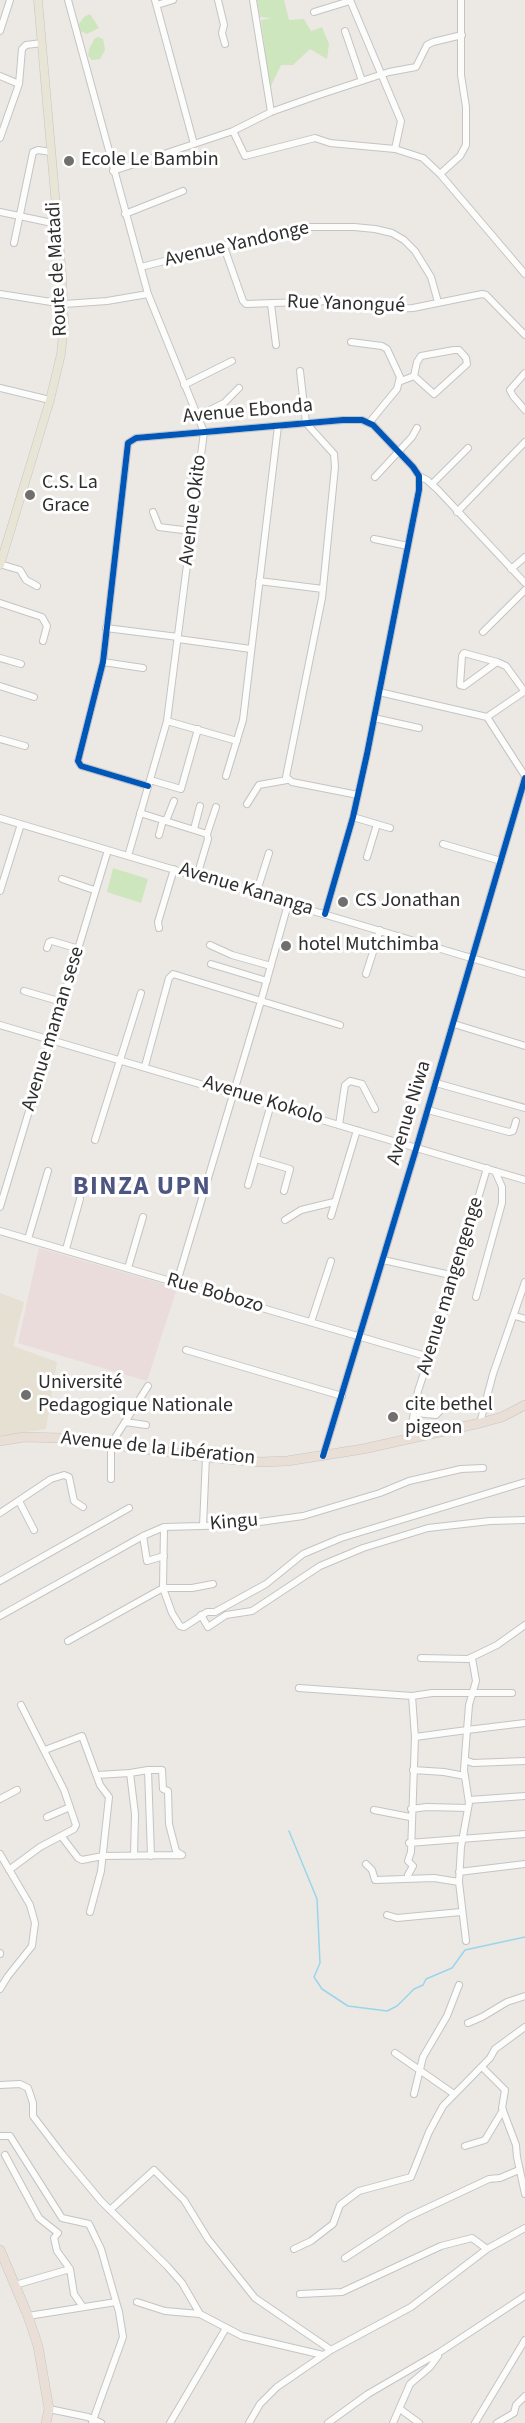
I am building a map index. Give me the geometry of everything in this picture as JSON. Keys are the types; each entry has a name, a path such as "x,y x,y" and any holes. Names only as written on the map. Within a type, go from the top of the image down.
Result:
{"highway":[{"name":"Avenue de la Libération","path":"0,1441 37,1437 260,1462 323,1456 409,1439 502,1417 525,1405"},
{"path":"0,2250 28,2316 41,2362 49,2409 46,2423"}],"main road":[{"name":"Route de Matadi","path":"0,564 50,400 61,354 64,304 42,43 36,1"}],"street":[{"path":"0,32 10,0"},
{"name":"Avenue Okito","path":"69,0 113,171 148,294 204,432 167,721 128,856"},
{"path":"173,0 156,3 194,144"},
{"path":"218,0 224,25 222,33 225,44"},
{"path":"254,0 271,112"},
{"path":"440,174 460,156 466,145 466,107 461,75 461,0"},
{"path":"314,12 350,1 401,120 395,149"},
{"path":"345,32 362,81"},
{"path":"113,171 233,131 271,112 382,74 416,67 428,45 462,35"},
{"path":"0,138 19,84 24,46 42,43"},
{"path":"0,76 19,84"},
{"path":"233,131 245,156 250,157 309,138 330,143 395,149 423,158 440,174 525,274"},
{"path":"14,243 33,152 38,150 51,152"},
{"path":"125,214 183,191"},
{"path":"0,212 57,224"},
{"name":"Avenue Yandonge","path":"141,267 297,227 330,226 375,229 392,233 404,240 415,251 430,277 438,302"},
{"name":"Rue Yanongué","path":"224,247 243,301 251,305 328,301 390,309 413,308 477,294 486,295 525,335"},
{"path":"0,294 64,304 124,299 148,294"},
{"path":"271,304 276,345"},
{"path":"351,342 382,346 387,349 400,374 397,389 369,423 399,452 419,476 432,484 525,583"},
{"path":"459,350 466,358 467,364 434,394 414,376 421,356 459,350"},
{"path":"184,385 232,361"},
{"path":"287,780 285,775 314,643 323,589 335,458 330,449 306,423 300,371"},
{"path":"525,373 510,390 525,410"},
{"path":"400,381 414,376"},
{"path":"0,388 50,400"},
{"path":"198,416 224,403 239,388"},
{"name":"Avenue Ebonda","path":"106,628 130,441 136,438 355,419 369,423"},
{"path":"226,776 243,720 278,426"},
{"path":"375,477 399,452 417,428"},
{"path":"458,512 525,442"},
{"path":"432,484 468,448"},
{"path":"325,914 358,795 417,504 419,476"},
{"path":"153,512 159,527 191,531"},
{"path":"374,539 408,546"},
{"path":"512,569 525,557"},
{"path":"0,564 20,570 26,580 37,586"},
{"path":"259,581 323,589"},
{"path":"483,632 525,590"},
{"path":"0,603 42,617 47,626 43,641"},
{"path":"198,729 181,789 79,764 78,758 103,662 106,628 251,649"},
{"path":"487,717 525,692 508,668 497,662 463,654 460,685 464,686 497,662"},
{"path":"0,658 21,664"},
{"path":"103,662 143,668"},
{"path":"0,686 34,697"},
{"path":"379,692 487,717 525,777"},
{"path":"374,718 419,728"},
{"path":"167,721 237,741"},
{"path":"0,738 26,746"},
{"name":"Avenue Niwa","path":"323,1456 454,1024 525,777"},
{"path":"248,804 259,785 287,780 358,795"},
{"path":"159,836 174,801"},
{"path":"194,829 200,806"},
{"path":"197,876 216,807"},
{"path":"140,813 207,834"},
{"path":"353,817 390,828"},
{"name":"Avenue Kananga","path":"0,818 525,974"},
{"path":"0,891 21,824"},
{"path":"367,857 377,824"},
{"path":"443,844 501,861"},
{"name":"Avenue maman sese","path":"0,1207 79,949 94,890 108,850"},
{"path":"256,894 269,853"},
{"path":"159,928 158,922 174,869"},
{"path":"62,879 94,890"},
{"path":"177,1282 288,903"},
{"path":"366,974 380,930"},
{"path":"47,948 49,942 52,941 79,949"},
{"path":"210,945 232,955 271,966"},
{"path":"211,964 267,981"},
{"path":"145,1066 171,975 175,974 340,1024"},
{"path":"24,991 62,1002"},
{"path":"95,1140 141,993"},
{"path":"454,1024 525,1046"},
{"name":"Avenue Kokolo","path":"0,1025 417,1146 525,1180"},
{"path":"339,1125 345,1085 351,1081 362,1084 375,1109"},
{"path":"436,1083 525,1108"},
{"path":"248,1185 271,1104"},
{"path":"428,1110 509,1132 513,1131 516,1122"},
{"path":"331,1216 357,1130"},
{"path":"256,1159 290,1169 284,1191"},
{"name":"Avenue mangengenge","path":"409,1439 418,1391 487,1168"},
{"path":"28,1239 48,1171"},
{"path":"476,1297 502,1203 502,1187 495,1171"},
{"path":"0,1179 8,1183"},
{"path":"66,1249 80,1199"},
{"path":"285,1220 301,1210 334,1202"},
{"path":"128,1268 143,1217"},
{"name":"Rue Bobozo","path":"0,1231 429,1357"},
{"path":"383,1260 455,1276"},
{"path":"311,1322 331,1261"},
{"path":"480,1423 493,1374 525,1282"},
{"path":"515,1316 525,1319"},
{"path":"186,1350 342,1396"},
{"path":"111,1479 111,1444 148,1386"},
{"path":"415,1413 436,1414 442,1409"},
{"path":"125,1422 146,1425"},
{"path":"203,1526 206,1457"},
{"name":"Kingu","path":"0,1616 143,1536 164,1527 238,1525 303,1516 380,1493 409,1481 460,1469 483,1468"},
{"path":"0,1513 51,1479 64,1475 69,1477 74,1501 83,1508"},
{"path":"164,1527 163,1588 172,1613 182,1627 201,1615 214,1612 266,1584 303,1554 340,1538 525,1482"},
{"path":"19,1501 34,1530"},
{"path":"0,1581 129,1508"},
{"path":"201,1615 208,1628 226,1615 252,1611 321,1566 363,1548 428,1528 490,1521 525,1520"},
{"path":"143,1536 147,1561 164,1556"},
{"path":"68,1641 163,1588 192,1588 213,1584"},
{"path":"421,1658 464,1660 472,1658 497,1645 525,1625"},
{"path":"466,1941 461,1912 459,1872 469,1800 465,1760 472,1692 475,1689 476,1674 472,1658"},
{"path":"299,1688 412,1696 432,1693 512,1693"},
{"path":"409,1879 413,1866 408,1861 411,1852 409,1843 415,1737 412,1696"},
{"path":"9,1870 40,1847 62,1837 75,1827 70,1807 45,1750 21,1705"},
{"path":"415,1737 525,1724"},
{"path":"45,1750 82,1736 100,1785 109,1797 103,1856 90,1912"},
{"path":"465,1760 473,1763 525,1761"},
{"path":"148,1770 151,1856"},
{"path":"62,1837 78,1858 84,1860 103,1856 182,1855 176,1851 170,1824 168,1791 163,1789 162,1770 97,1775"},
{"path":"413,1770 465,1776"},
{"path":"130,1773 135,1814 134,1856"},
{"path":"0,1799 17,1790"},
{"path":"469,1800 525,1796"},
{"path":"47,1816 70,1807"},
{"path":"411,1809 468,1808"},
{"path":"374,1810 410,1817"},
{"path":"409,1843 463,1837 525,1834"},
{"path":"0,1854 33,1914 35,1923 32,1946 0,1989"},
{"path":"366,1864 372,1870 375,1880 434,1878 459,1882"},
{"path":"459,1872 525,1864"},
{"path":"387,1916 397,1918 461,1912"},
{"path":"414,2094 419,2069 447,2016 453,1995 459,1985"},
{"path":"468,2023 507,2002 525,1996"},
{"path":"294,2249 311,2241 333,2224 340,2205 359,2191 411,2177 442,2106 482,2067 495,2049 525,2027"},
{"path":"395,2053 454,2094"},
{"path":"465,2146 486,2139 502,2110 504,2088 482,2067"},
{"path":"0,2085 20,2084 28,2088 33,2103 33,2116 110,2210 182,2283 200,2314"},
{"path":"502,2110 516,2145 525,2194"},
{"path":"0,2136 10,2136 62,2218 84,2221 92,2229 103,2254 123,2337 92,2421"},
{"path":"5,2155 39,2218 58,2233 54,2238 57,2251 70,2269 74,2294 82,2307"},
{"path":"110,2210 154,2170 184,2200 208,2239 255,2298 332,2350"},
{"path":"345,2258 408,2217 489,2179 500,2178 519,2170"},
{"path":"249,2423 273,2389 323,2355 411,2307 487,2249 525,2229"},
{"path":"300,2294 342,2292 441,2246 472,2238 487,2249"},
{"path":"15,2285 70,2269"},
{"path":"328,2423 368,2394 440,2352 525,2296"},
{"path":"28,2316 116,2302"},
{"path":"137,2302 165,2310 200,2314 242,2336 323,2355"},
{"path":"170,2423 226,2328"},
{"path":"475,2423 525,2340"},
{"path":"393,2423 410,2384 424,2369 430,2367 440,2352"},
{"path":"497,2423 514,2413 516,2405 525,2396"},
{"path":"49,2409 88,2417 92,2421 101,2423"},
{"path":"400,2409 419,2423"}],"shaded area":[{"path":"39,1248 177,1288 147,1381 18,1343"},
{"name":"Université Pedagogique Nationale","path":"0,1293 24,1302 13,1346 57,1362 46,1429 0,1436"}],"green space":[{"path":"257,0 284,0 289,20 304,19 311,31 322,27 329,44 327,59 310,49 293,65 281,65 270,88 261,20 271,18 260,17"},
{"path":"90,14 99,28 87,34 80,31 79,24 84,17"},
{"path":"98,37 103,39 105,50 100,59 92,60 88,56 89,49"},
{"path":"113,868 148,879 141,903 107,892"}],"waterway":[{"path":"289,1831 317,1899 320,1963 314,1977 322,1989 348,2006 387,2011 397,2006 414,1989 423,1985 426,1979 452,1968 465,1950 525,1937"}],"cycle path":[{"path":"148,786 81,766 78,761 103,662 128,443 136,438 343,420 362,420 373,425 413,467 419,476 419,490 367,754 353,817 325,914"},
{"path":"323,1456 525,778"}],"place":[{"name":"Ecole Le Bambin","path":"69,161"},
{"name":"C.S. La Grace","path":"30,495"},
{"name":"CS Jonathan","path":"343,902"},
{"name":"hotel Mutchimba","path":"286,946"},
{"name":"Université Pedagogique Nationale","path":"26,1395"},
{"name":"cite bethel pigeon","path":"393,1417"}],"district":[{"name":"BINZA UPN","path":"142,1188"}]}
